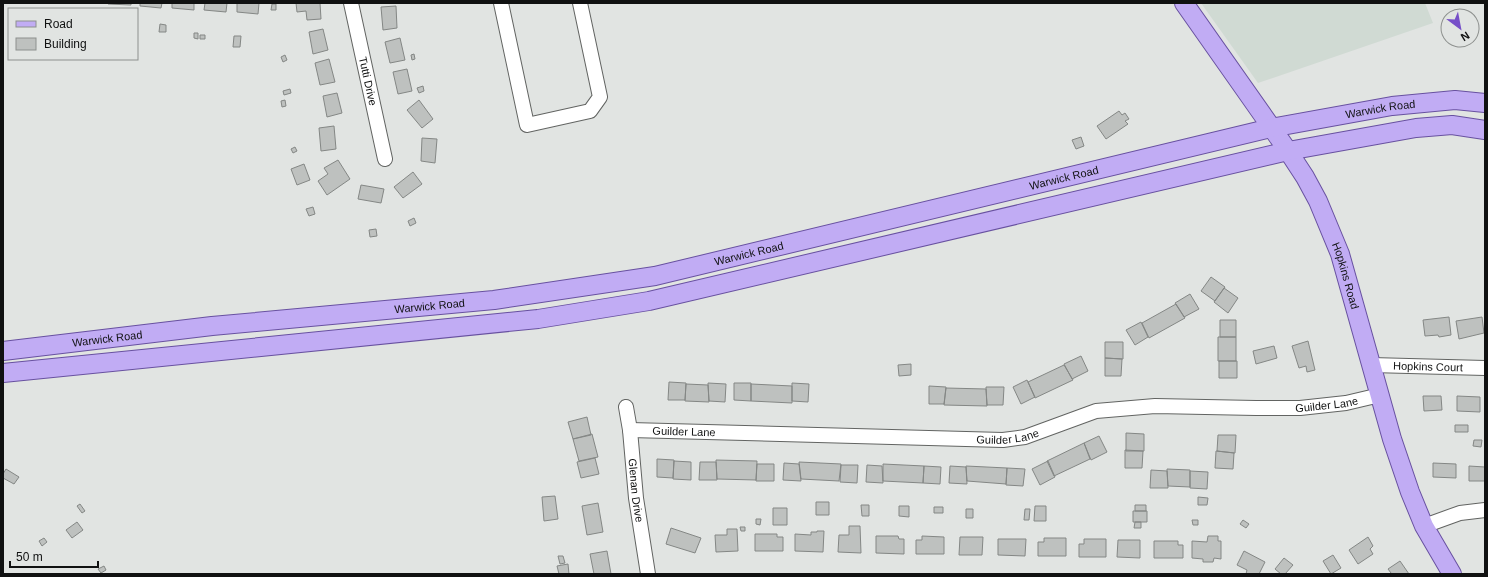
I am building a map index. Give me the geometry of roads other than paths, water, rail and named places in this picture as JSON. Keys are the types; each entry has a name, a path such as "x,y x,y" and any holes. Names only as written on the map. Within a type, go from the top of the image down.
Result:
{"main road":[{"name":"Hopkins Road","path":"1184,3 1288,151 1305,177 1318,202 1335,242 1345,272 1402,470 1424,526 1452,574"},
{"name":"Warwick Road","path":"3,351 212,326 487,300 655,276 1271,128 1392,106 1455,100 1485,103"},
{"path":"3,373 538,319 601,310 650,301 1288,151 1416,128 1452,125 1485,130"}],"street":[{"name":"Tutti Drive","path":"351,3 385,159"},
{"path":"501,3 527,126 590,111 600,97 580,3"},
{"name":"Hopkins Court","path":"1371,366 1485,368"},
{"name":"Guilder Lane","path":"630,430 1003,440 1025,437 1096,411 1155,406 1300,408 1346,403 1380,395"},
{"name":"Glenan Drive","path":"626,407 630,430 636,498 648,574"},
{"path":"1424,526 1460,513 1485,510"}]}
